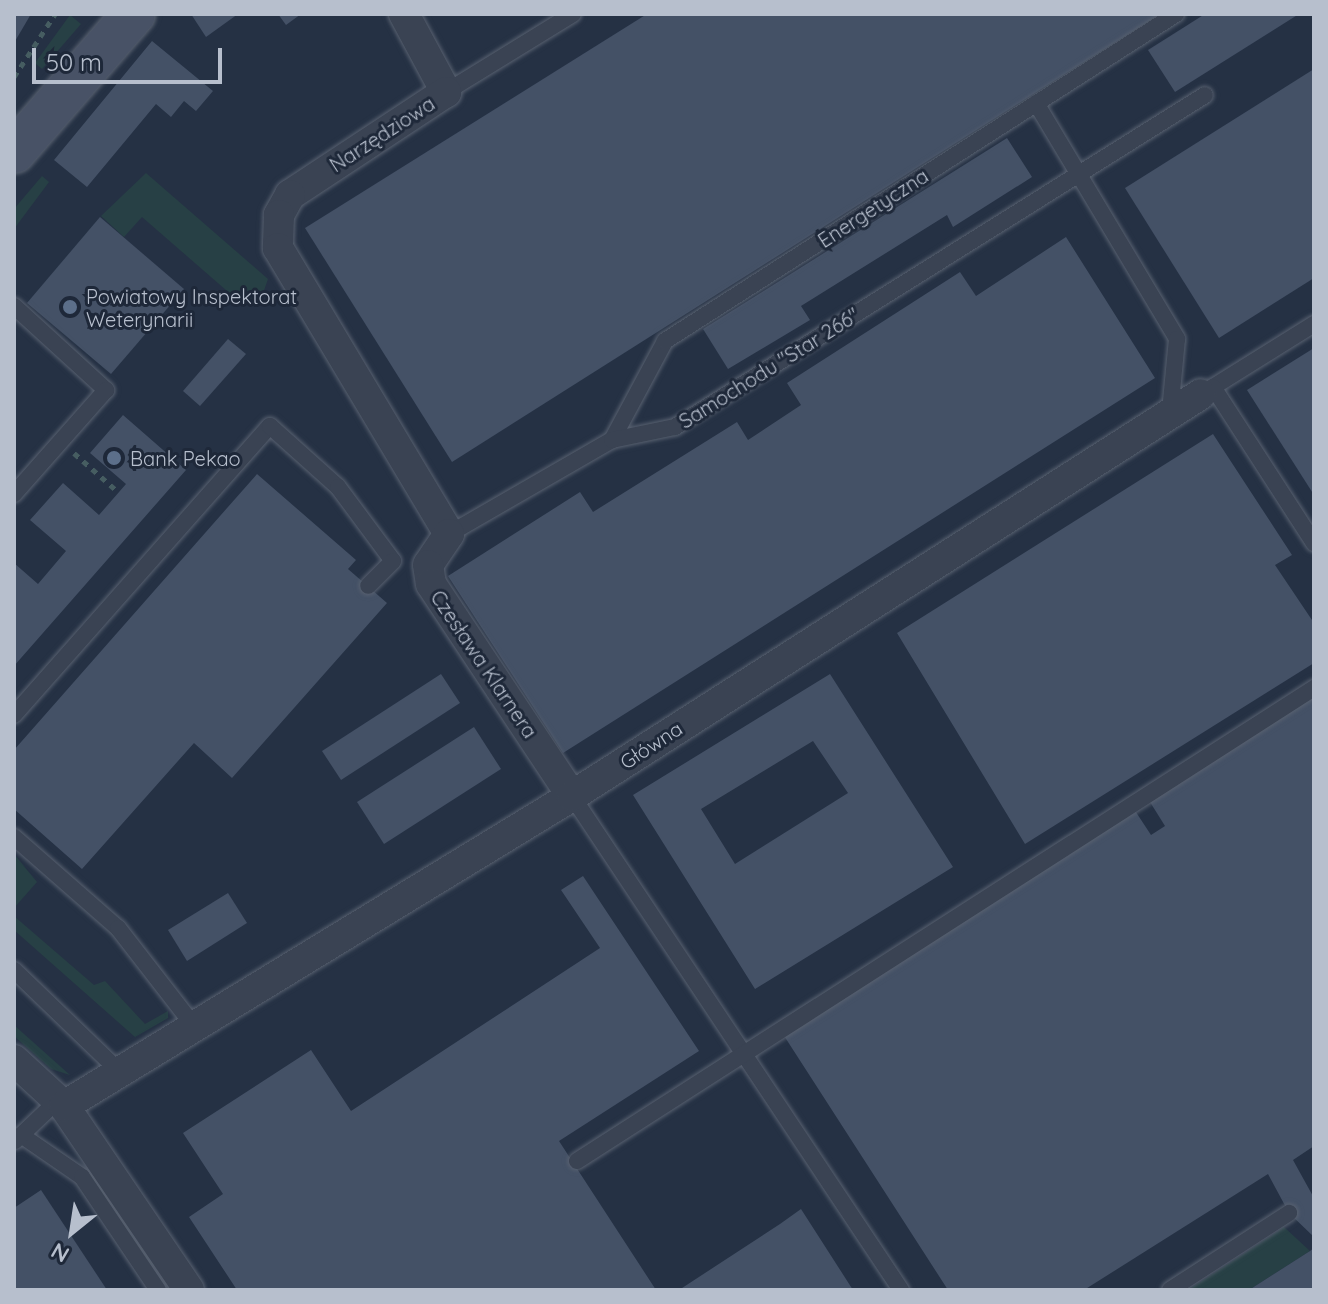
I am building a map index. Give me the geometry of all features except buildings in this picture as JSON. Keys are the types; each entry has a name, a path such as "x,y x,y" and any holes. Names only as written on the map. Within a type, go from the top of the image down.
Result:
{"street":[{"path":"14,152 134,14"},
{"name":"Narzędziowa","path":"404,14 446,92 290,195 279,215 278,248 449,534"},
{"name":"Główna","path":"61,1103 194,1026 572,796 1207,390"},
{"name":"Czesława Klarnera","path":"449,534 428,565 431,584 572,796"},
{"path":"14,1060 61,1103 189,1290"}],"lane":[{"path":"446,92 573,14"},
{"name":"Energetyczna","path":"612,440 665,341 1176,14"},
{"name":"Samochodu \"Star 266\"","path":"449,534 612,440 675,427 1205,95"},
{"path":"1036,103 1077,177 1177,339 1170,412"},
{"path":"14,306 106,390 14,494"},
{"path":"1314,324 1207,390 1314,543"},
{"path":"14,715 270,426 338,487 393,561 368,586"},
{"path":"577,1161 1314,688"},
{"name":"Czesława Klarnera","path":"572,796 731,1027 901,1290"},
{"path":"14,837 118,928 194,1026"},
{"path":"14,970 119,1071"},
{"path":"61,1103 18,1139 82,1177 158,1290"},
{"path":"1170,1290 1289,1213"}],"path":[{"path":"14,77 55,14"},
{"path":"61,441 115,489"}],"green space":[{"path":"70,15 81,24 42,69 35,63"},
{"path":"146,173 268,279 261,299 242,304 142,217 124,237 101,216"},
{"path":"42,176 49,182 14,229 14,209"},
{"path":"14,854 37,882 14,908"},
{"path":"14,916 94,985 105,981 145,1024 168,1011 168,1018 135,1037 14,930"},
{"path":"14,1025 70,1075 51,1069 14,1036"},
{"path":"1284,1227 1310,1251 1249,1290 1188,1290"}],"place":[{"name":"Powiatowy Inspektorat Weterynarii","path":"70,307"},
{"name":"Bank Pekao","path":"114,458"}]}
